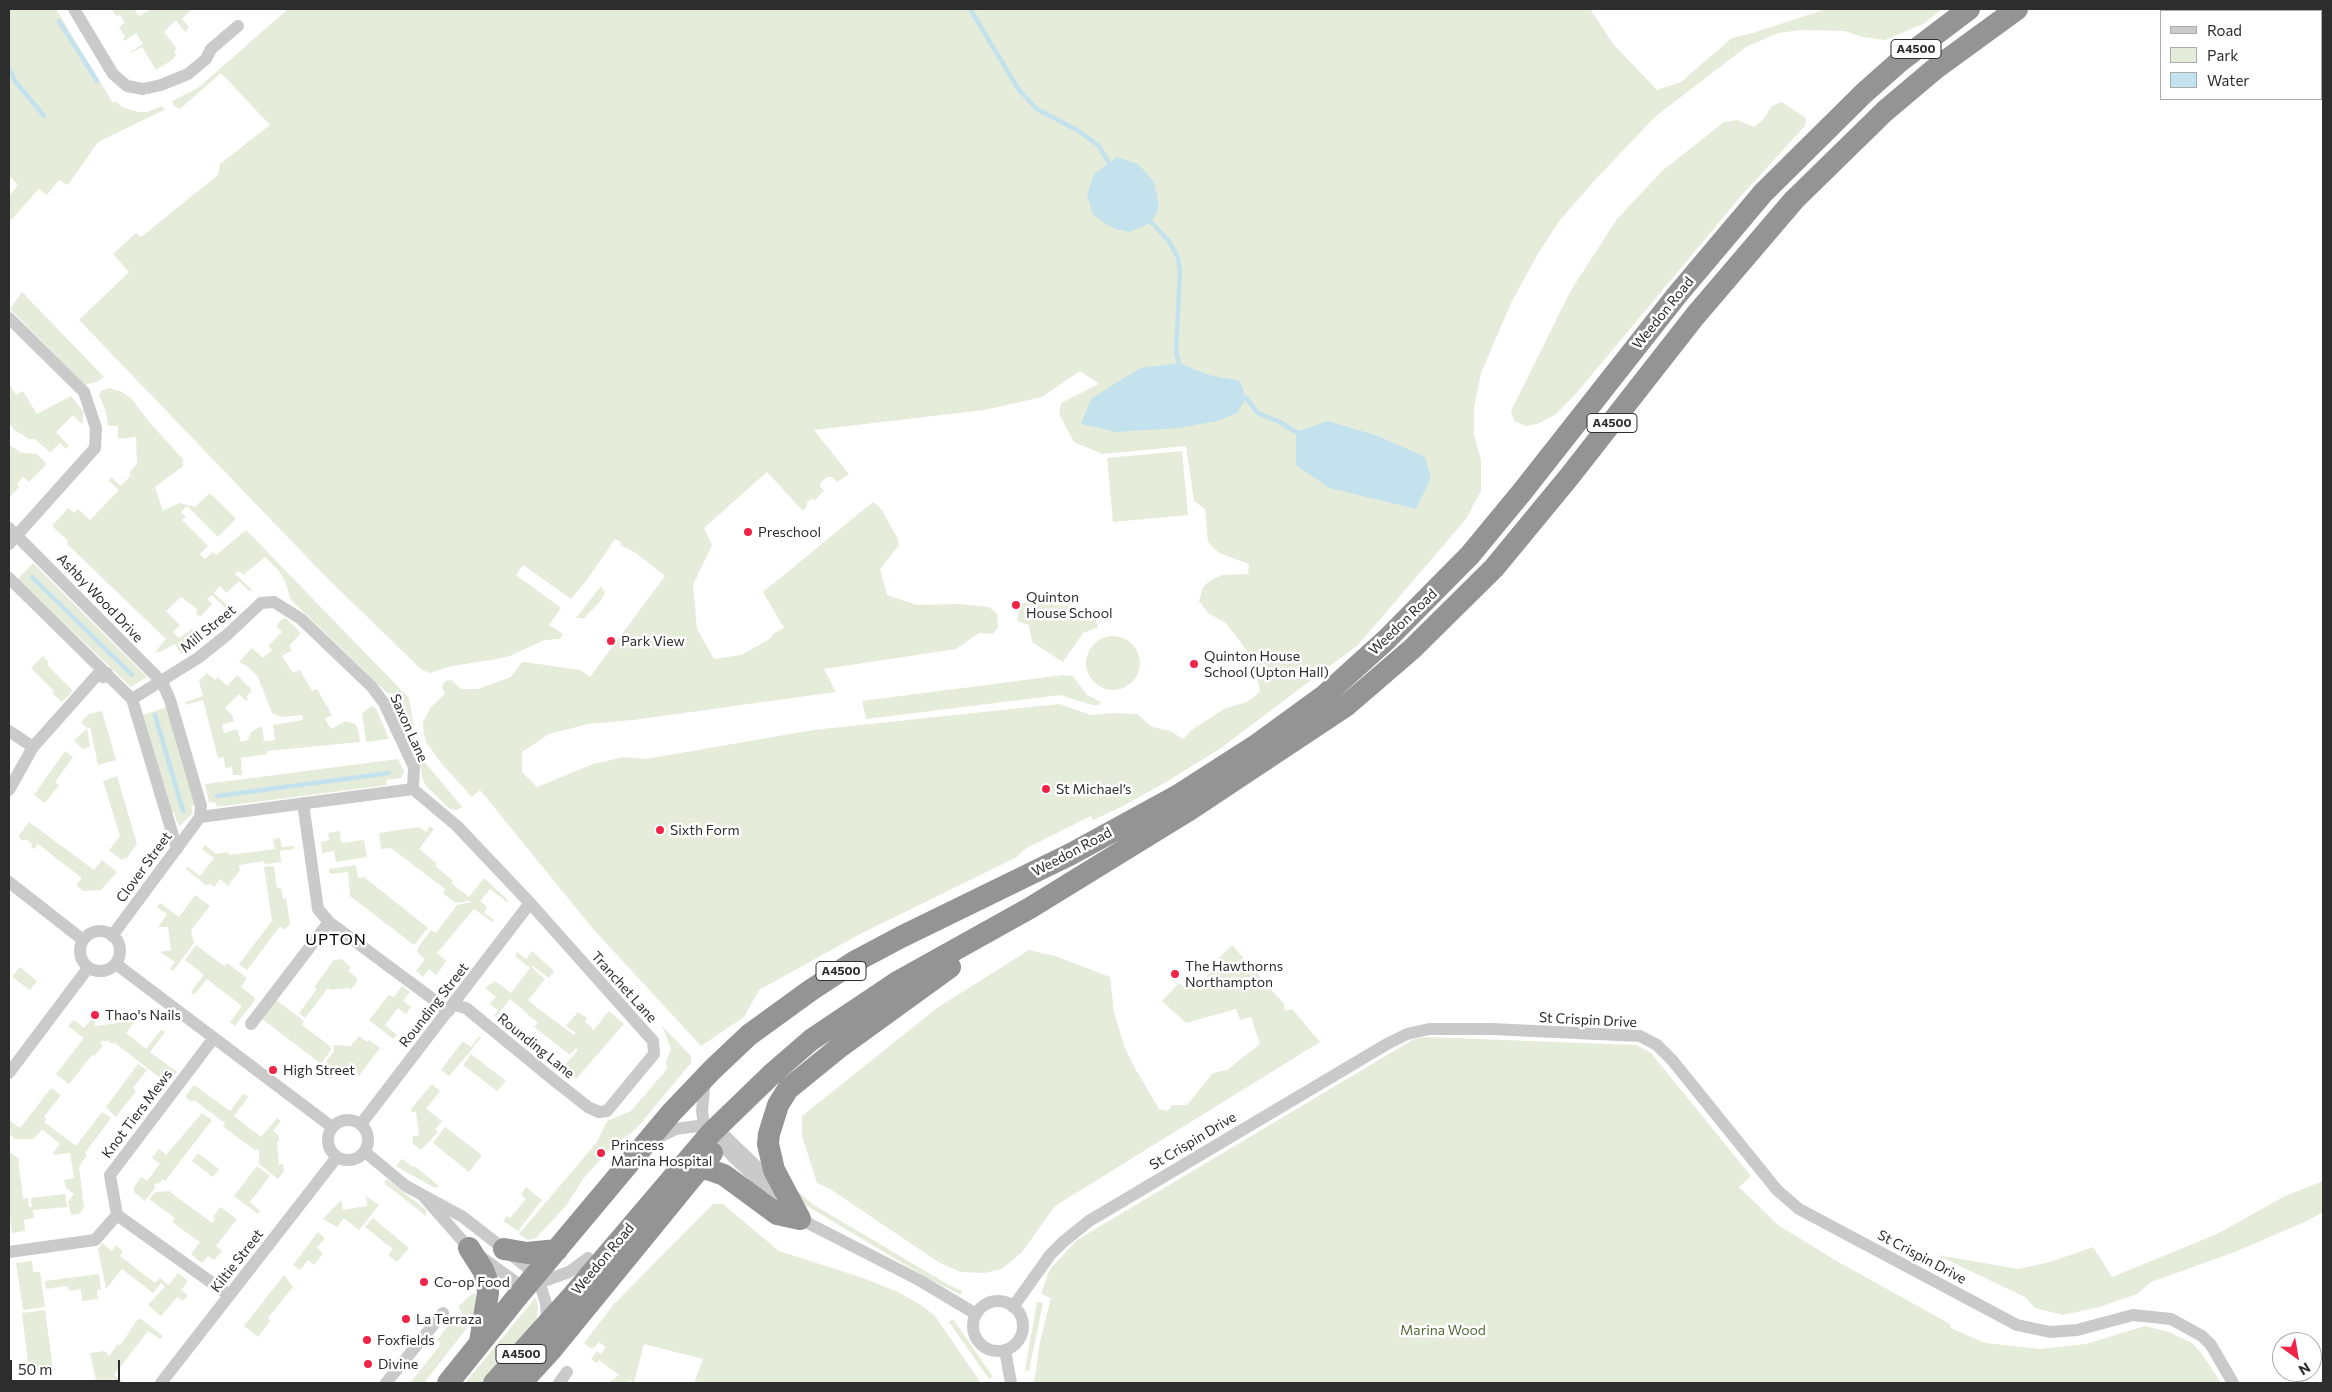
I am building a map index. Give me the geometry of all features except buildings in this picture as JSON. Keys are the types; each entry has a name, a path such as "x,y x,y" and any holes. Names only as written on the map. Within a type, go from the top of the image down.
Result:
{"highway":[{"name":"Weedon Road","path":"448,1383 534,1282 557,1250 646,1144 705,1077 750,1036 811,990 854,962 900,937 1071,854 1177,796 1258,744 1324,696 1386,640 1470,555 1677,295 1763,193 1864,93 1899,62 1969,9"},
{"name":"Weedon Road","path":"521,1383 552,1349 699,1169 772,1073 811,1040 852,1011 908,976 998,926 1186,812 1347,705 1412,649 1494,568 1570,477 1695,316 1794,200 1885,111 1936,68 2017,9"},
{"path":"800,1219 774,1170 768,1144 769,1134 778,1105 788,1088 848,1041 959,960 998,926"},
{"name":"Weedon Road","path":"494,1383 547,1325 672,1177 721,1139"},
{"path":"588,1258 650,1184 690,1170 707,1169 724,1175 777,1214 800,1219"},
{"path":"469,1248 487,1280 488,1293 479,1345"},
{"path":"504,1249 527,1253 557,1250"}],"street":[{"path":"74,9 113,74 127,86 143,89 161,85 188,74 206,59 211,49 238,26"},
{"path":"9,318 84,392 96,428 95,448 11,536"},
{"name":"Ashby Wood Drive","path":"11,536 162,682 170,700 201,806 200,817"},
{"path":"9,578 132,699 177,849"},
{"name":"Mill Street","path":"162,682 216,644 261,603 274,602"},
{"name":"Saxon Lane","path":"274,602 301,619 376,692 384,703 414,767 412,789"},
{"path":"9,790 33,747 98,674 103,677 107,673"},
{"path":"132,699 162,682"},
{"path":"9,731 33,747"},
{"path":"200,817 412,789"},
{"name":"Tranchet Lane","path":"412,789 457,826 530,903 653,1041 654,1054 607,1111 599,1112"},
{"path":"251,1024 330,922 318,909 303,803"},
{"name":"Clover Street","path":"112,936 200,817"},
{"path":"9,882 83,940"},
{"name":"Rounding Street","path":"361,1124 530,903"},
{"name":"Rounding Lane","path":"330,922 451,1008 466,1008 588,1107 599,1112"},
{"path":"102,931 112,936 120,946 120,953 116,964 104,971 98,972 88,968 83,962 79,951 83,940 95,932 102,931"},
{"path":"116,964 332,1127"},
{"path":"9,1073 88,968"},
{"name":"St Crispin Drive","path":"1014,1307 1050,1255 1089,1221 1353,1064 1407,1034 1429,1029 1456,1029 1640,1036 1657,1045 1672,1060 1777,1190 1799,1209 2017,1325 2050,1332 2077,1330 2133,1315 2171,1318 2188,1326 2207,1340 2221,1360 2233,1383"},
{"name":"Knot Tiers Mews","path":"116,1215 110,1175 213,1039"},
{"path":"705,1077 702,1110 721,1139 774,1182 800,1219 919,1280 976,1314"},
{"path":"349,1119 361,1124 368,1134 365,1152 348,1160 336,1157 328,1146 332,1127 342,1120 349,1119"},
{"name":"Weedon Road","path":"646,1144 676,1129 721,1139"},
{"path":"365,1152 406,1186 463,1217 504,1249 534,1282 546,1303 547,1325"},
{"name":"Kiltie Street","path":"161,1383 336,1157"},
{"path":"424,1196 469,1248 534,1282 568,1272 588,1258"},
{"path":"9,1252 95,1240 116,1215 229,1295"},
{"path":"1001,1301 1014,1307 1022,1319 1023,1329 1020,1338 1014,1346 1005,1350 996,1351 986,1348 979,1342 974,1333 973,1324 976,1314 982,1307 991,1302 1001,1301"},
{"path":"386,1383 443,1314"},
{"path":"1005,1350 1011,1383"},
{"path":"559,1383 567,1372"}],"green space":[{"path":"9,9 56,9 113,103 116,101 122,107 138,112 147,112 162,106 164,110 98,142 68,185 59,180 47,195 39,189 9,222 9,196 18,185 9,175"},
{"path":"112,9 134,9 139,16 151,9 192,9 182,19 189,27 185,32 176,20 164,32 177,49 174,52 176,55 172,60 156,70 142,47 130,52 143,44 136,33 124,41 125,37 119,27 125,23 120,15 116,16"},
{"path":"288,9 1590,9 1614,45 1657,90 1681,82 1732,38 1826,9 1942,9 1923,24 1885,40 1862,37 1845,31 1802,30 1778,33 1746,47 1656,116 1594,181 1560,220 1539,252 1511,303 1481,373 1474,408 1474,435 1481,460 1481,491 1466,519 1358,645 1221,748 1166,782 1121,807 1093,820 1091,816 1025,849 1017,857 862,933 759,990 744,1017 701,1046 594,930 480,790 472,797 441,763 426,742 423,728 423,722 431,707 445,694 442,687 445,681 451,680 461,689 478,689 511,677 521,663 525,662 580,670 590,677 665,576 636,553 620,545 621,542 615,539 589,577 571,599 523,565 516,575 561,608 549,625 563,634 560,639 544,640 510,656 497,659 452,666 430,673 422,670 326,577 79,320 129,272 113,254 136,233 141,237 218,175 220,164 270,125 221,73 180,109 174,106 172,101 198,88","holes":["1080,371 1099,384 1061,403 1059,414 1074,442 1102,454 1186,446 1194,501 1205,509 1208,542 1219,553 1249,564 1248,574 1223,575 1211,580 1203,587 1199,601 1208,613 1226,623 1254,660 1260,692 1247,702 1226,708 1193,729 1183,739 1170,731 1152,727 1137,714 1111,713 1091,715 1059,704 813,730 646,759 623,757 593,764 537,787 522,772 522,752 549,734 588,724 633,720 836,692 824,669 956,649 979,633 993,634 998,627 997,614 989,607 959,604 917,605 887,595 880,569 899,545 897,537 881,509 873,502 763,592 784,628 773,634 770,639 741,655 714,659 697,629 693,585 712,545 704,528 767,472 803,511 807,507 807,502 811,499 815,500 824,491 820,487 821,482 827,477 832,477 837,482 849,474 814,430 984,410 1042,397"]},
{"path":"1782,102 1806,118 1805,126 1741,196 1574,396 1555,415 1537,424 1526,426 1514,421 1511,411 1571,290 1617,219 1662,171 1724,122 1737,120 1754,127 1763,120 1772,106"},
{"path":"22,292 104,377 96,382 85,385 10,309"},
{"path":"9,383 16,395 23,391 37,414 71,396 84,412 82,424 73,415 56,432 69,446 66,449 60,443 50,452 34,439 29,439 14,430 9,423"},
{"path":"109,388 122,392 132,399 149,422 183,459 183,466 155,487 163,511 179,503 195,507 210,493 236,519 218,537 187,506 181,512 186,517 182,520 208,546 200,554 205,559 213,552 216,555 246,530 409,698 417,746 423,760 462,807 457,810 450,809 426,786 414,747 397,711 402,704 395,693 388,694 291,600 285,581 279,571 265,557 243,575 239,571 235,574 252,590 249,591 239,581 226,593 220,586 214,593 231,609 229,612 212,595 207,599 212,604 200,617 196,613 197,609 181,597 166,611 180,625 173,632 179,638 192,629 199,637 181,654 175,644 160,652 155,652 166,639 67,544 68,541 52,526 68,508 74,513 78,509 90,520 119,490 109,481 111,477 121,486 131,475 129,473 137,464 136,437 118,439 118,426 108,426 106,412 99,395 101,391"},
{"path":"9,445 22,453 37,454 47,464 29,482 23,477 17,484 19,487 9,498"},
{"path":"1182,451 1188,515 1113,522 1107,458"},
{"path":"33,563 147,677 131,687 18,579"},
{"path":"601,586 605,593 600,602 584,618 576,618"},
{"path":"1033,598 1055,605 1077,607 1093,613 1098,627 1083,633 1063,662 1032,642 1029,625 1017,621 1020,605"},
{"path":"286,618 301,633 289,646 292,650 282,656 293,673 300,670 312,691 317,689 332,715 325,719 331,729 346,721 355,724 358,729 360,742 267,751 267,754 241,758 242,775 233,775 232,767 225,768 224,757 218,758 203,700 185,705 186,702 203,696 199,681 207,673 215,680 218,677 227,686 237,675 252,690 246,697 248,699 246,701 239,694 225,708 232,715 234,721 222,725 224,733 237,729 241,742 248,740 251,732 262,726 264,741 270,741 275,740 273,725 303,720 302,715 281,717 272,713 258,677 247,666 239,662 252,648 263,658 272,650 268,646 282,632 276,626 282,619"},
{"path":"1113,636 1123,638 1132,644 1138,653 1140,663 1138,673 1132,682 1123,688 1113,690 1103,688 1094,682 1088,673 1086,663 1088,653 1094,644 1103,638"},
{"path":"43,656 49,662 47,665 73,691 62,702 31,668"},
{"path":"1063,675 1073,676 1087,695 1101,702 1098,705 1092,705 1060,695 866,719 862,701"},
{"path":"372,706 376,708 389,739 366,742 362,713"},
{"path":"167,707 195,805 191,806 193,813 180,826 174,812 171,812 143,715"},
{"path":"102,711 116,760 98,765 90,727 87,728 81,722 89,714"},
{"path":"87,728 90,747 83,749 74,741"},
{"path":"65,751 73,757 55,782 59,785 45,803 34,795"},
{"path":"398,759 404,771 403,775 401,778 386,780 387,785 217,807 216,803 209,802 205,784"},
{"path":"117,776 137,844 126,859 122,860 109,850 120,836 103,781"},
{"path":"29,822 94,870 102,860 117,872 101,890 83,891 76,885 82,878 38,844 34,849 31,847 32,844 18,837"},
{"path":"430,826 434,829 419,849 453,881 451,883 469,897 484,878 506,898 508,903 490,889 480,901 487,907 484,913 494,920 492,922 474,909 437,953 446,961 443,966 436,975 429,969 423,977 416,971 425,959 417,952 419,946 431,930 436,933 457,905 471,902 456,903 443,893 445,889 391,848 381,849 379,833 419,827 426,832"},
{"path":"340,831 341,843 364,840 367,857 336,862 334,851 322,853 321,842 329,840 328,833"},
{"path":"280,838 282,847 294,846 294,849 280,851 281,862 265,864 264,861 239,865 240,870 228,886 220,879 214,887 211,884 206,885 186,869 188,867 200,876 214,858 202,849 205,845 216,854 228,852 229,855 275,849 273,839"},
{"path":"356,865 358,878 364,877 428,928 414,945 350,896 348,872 330,874 329,869"},
{"path":"274,866 277,888 281,888 283,899 286,898 290,924 285,930 280,926 247,970 239,964 272,921 264,867"},
{"path":"195,895 210,906 191,930 194,943 173,971 170,969 175,962 160,952 171,950 168,927 158,927 167,914 157,907 160,903 179,917"},
{"path":"196,945 224,966 227,963 247,978 241,987 254,997 255,1000 235,1026 230,1022 242,1006 207,979 194,995 191,992 204,975 185,960"},
{"path":"1232,945 1284,1004 1285,1011 1292,1009 1320,1042 1055,1206 1022,1252 1002,1269 984,1273 961,1272 940,1263 830,1189 817,1183 802,1136 802,1116 937,1008 1029,950 1055,956 1110,977 1114,1012 1124,1046 1159,1109 1168,1111 1172,1105 1187,1105 1213,1073 1227,1070 1260,1044 1251,1017 1240,1020 1236,1009 1186,1023 1162,1001 1179,983 1185,988 1197,977 1203,982 1211,971 1209,968"},
{"path":"532,951 554,971 549,978 533,966 531,967 545,979 528,1000 536,1007 574,1035 576,1033 566,1026 578,1012 587,1018 585,1022 593,1031 609,1011 624,1024 576,1079 562,1068 578,1050 576,1048 570,1055 534,1027 538,1023 510,999 496,1017 494,1016 498,1010 490,1004 496,997 485,988 495,981 511,993 530,968 515,956 517,952 526,959"},
{"path":"341,959 351,967 348,971 358,979 351,990 349,988 331,990 328,988 305,1018 299,1013 317,989 314,987 334,960"},
{"path":"20,967 37,981 30,990 12,977"},
{"path":"402,986 410,992 403,1001 411,1007 406,1014 398,1008 385,1025 397,1035 393,1039 369,1020 389,995 394,997"},
{"path":"275,999 304,1021 302,1025 330,1046 331,1050 321,1064 261,1018"},
{"path":"137,1011 141,1013 126,1033 146,1049 161,1030 165,1032 150,1052 177,1072 168,1084 115,1043 110,1043 109,1041 102,1041 100,1044 103,1046 94,1056 92,1055 69,1084 56,1074 84,1038 68,1026 74,1020 84,1028 94,1016 95,1026 118,1023 118,1014 128,1022"},
{"path":"662,1026 691,1056 691,1063 636,1129 612,1147 583,1179 566,1206 536,1238 528,1240 519,1234 597,1142 607,1121 631,1111 667,1069 666,1062 671,1049"},
{"path":"359,1036 380,1048 358,1077 357,1070 334,1073 334,1078 329,1079 319,1071 334,1051 333,1045 351,1046"},
{"path":"479,1036 481,1037 449,1076 441,1070 463,1041 471,1047"},
{"name":"Marina Wood","path":"1425,1037 1637,1045 1651,1053 1751,1176 1739,1187 1778,1225 1835,1260 1950,1324 1951,1328 1985,1343 2040,1349 2086,1344 2145,1326 2169,1332 2192,1343 2202,1354 2221,1383 1034,1383 1040,1342 1051,1298 1041,1294 1050,1269 1077,1240 1414,1039"},
{"path":"471,1054 506,1081 497,1091 463,1065"},
{"path":"138,1064 147,1070 133,1088 136,1091 116,1117 106,1107"},
{"path":"432,1084 440,1091 426,1109 442,1121 435,1129 438,1132 421,1150 413,1144 412,1137 419,1135 416,1112 411,1112 411,1109"},
{"path":"194,1085 230,1111 243,1094 249,1096 234,1116 261,1137 277,1118 281,1121 273,1131 279,1136 279,1141 277,1142 279,1165 283,1164 284,1171 278,1179 259,1164 259,1149 255,1150 223,1126 225,1123 194,1100 192,1102 185,1097"},
{"path":"51,1088 61,1095 44,1117 47,1119 44,1122 76,1146 102,1112 111,1118 85,1153 87,1155 79,1167 84,1208 79,1214 71,1215 68,1202 74,1194 66,1188 64,1180 74,1178 70,1153 55,1155 53,1153 60,1144 42,1129 34,1139 15,1139 9,1134 9,1120 20,1128"},
{"path":"202,1113 212,1120 165,1181 162,1179 160,1183 154,1184 155,1188 145,1201 134,1192 134,1187 141,1177 147,1181 160,1164 152,1158 159,1149 166,1155"},
{"path":"445,1127 482,1155 469,1172 433,1143"},
{"path":"9,1152 18,1158 23,1199 28,1198 29,1207 32,1207 31,1198 65,1194 67,1207 33,1210 34,1218 24,1220 25,1231 12,1233 9,1211"},
{"path":"198,1153 219,1169 213,1177 192,1161"},
{"path":"402,1159 411,1166 416,1167 439,1186 435,1188 396,1166"},
{"path":"781,1160 794,1188 814,1205 962,1291 961,1295 929,1279 807,1206 791,1190"},
{"path":"257,1166 270,1176 250,1202 260,1211 258,1214 234,1196"},
{"path":"387,1179 426,1210 426,1216 384,1183"},
{"path":"2323,1181 2323,1212 2307,1221 2235,1252 2151,1282 2137,1294 2099,1307 2063,1315 2035,1308 2025,1297 1937,1255 2018,1269 2050,1262 2093,1247 2112,1277 2217,1234 2285,1196"},
{"path":"526,1187 542,1200 518,1231 503,1221 507,1216 510,1218 526,1199 521,1194"},
{"path":"169,1191 212,1223 215,1219 213,1217 220,1207 237,1219 216,1246 222,1251 214,1260 208,1256 202,1263 191,1254 200,1242 172,1222 175,1218 149,1199 155,1192"},
{"path":"366,1196 379,1205 359,1230 344,1218 337,1227 323,1219 341,1200 343,1210 367,1206"},
{"path":"713,1204 723,1204 779,1251 863,1278 898,1292 921,1305 935,1316 981,1383 694,1383 703,1359 644,1344 634,1383 629,1380 627,1383 609,1383 619,1375 599,1360 597,1363 591,1359 597,1351 601,1354 606,1347 599,1342 595,1347 590,1348 584,1343 614,1304"},
{"path":"373,1218 409,1248 397,1262 388,1255 393,1249 365,1227"},
{"path":"318,1232 325,1238 317,1247 323,1254 314,1265 308,1260 300,1270 293,1265"},
{"path":"102,1243 112,1251 116,1245 123,1251 120,1256 155,1283 160,1278 169,1285 178,1273 188,1281 181,1290 188,1295 183,1301 177,1297 161,1316 148,1305 165,1287 161,1283 153,1293 122,1269 106,1289 98,1249"},
{"path":"32,1261 33,1272 40,1272 45,1307 23,1310 16,1263"},
{"path":"99,1274 101,1289 97,1290 98,1299 82,1301 81,1289 69,1291 68,1286 46,1289 45,1281"},
{"path":"284,1275 293,1287 268,1318 270,1321 258,1337 244,1326"},
{"path":"473,1293 482,1300 470,1324 424,1383 410,1383 441,1344 437,1340 454,1318 458,1320 463,1314 458,1307"},
{"path":"536,1297 538,1309 536,1321 487,1383 465,1383"},
{"path":"1037,1302 1043,1303 1029,1371 1025,1370"},
{"path":"45,1310 53,1368 29,1371 22,1313"},
{"path":"141,1319 163,1336 160,1339 148,1331 114,1375 125,1383 117,1383 112,1379 109,1383 94,1383 96,1381 90,1353 105,1351 109,1356 118,1344 120,1346 137,1320"},
{"path":"953,1319 993,1377 989,1379 949,1322"}],"water":[{"path":"1117,157 1138,164 1154,182 1159,206 1155,216 1146,225 1130,232 1115,229 1093,214 1087,195 1094,174"},
{"path":"1179,363 1209,375 1240,381 1246,398 1237,413 1217,421 1179,428 1116,432 1081,424 1091,399 1140,368"},
{"path":"1328,421 1378,436 1425,457 1431,478 1416,509 1329,488 1296,465 1296,432"}],"waterway":[{"path":"970,9 1019,90 1037,109 1077,130 1098,145 1109,163"},
{"path":"59,21 97,81"},
{"path":"9,68 15,81 44,116"},
{"path":"1150,221 1169,241 1178,258 1180,271 1176,352 1179,363"},
{"path":"1246,398 1258,413 1280,422 1296,432"},
{"path":"32,577 132,675"},
{"path":"155,715 183,811"},
{"path":"217,796 389,773"}],"place":[{"name":"Preschool","path":"748,532"},
{"name":"Quinton House School","path":"1016,605"},
{"name":"Park View","path":"611,641"},
{"name":"Quinton House School (Upton Hall)","path":"1194,664"},
{"name":"St Michael’s","path":"1046,789"},
{"name":"Sixth Form","path":"660,830"},
{"name":"The Hawthorns Northampton","path":"1175,974"},
{"name":"Thao's Nails","path":"95,1015"},
{"name":"High Street","path":"273,1070"},
{"name":"Princess Marina Hospital","path":"601,1153"},
{"name":"Co-op Food","path":"424,1282"},
{"name":"La Terraza","path":"406,1319"},
{"name":"Foxfields","path":"367,1340"},
{"name":"Divine","path":"368,1364"}],"district":[{"name":"UPTON","path":"336,940"}]}
